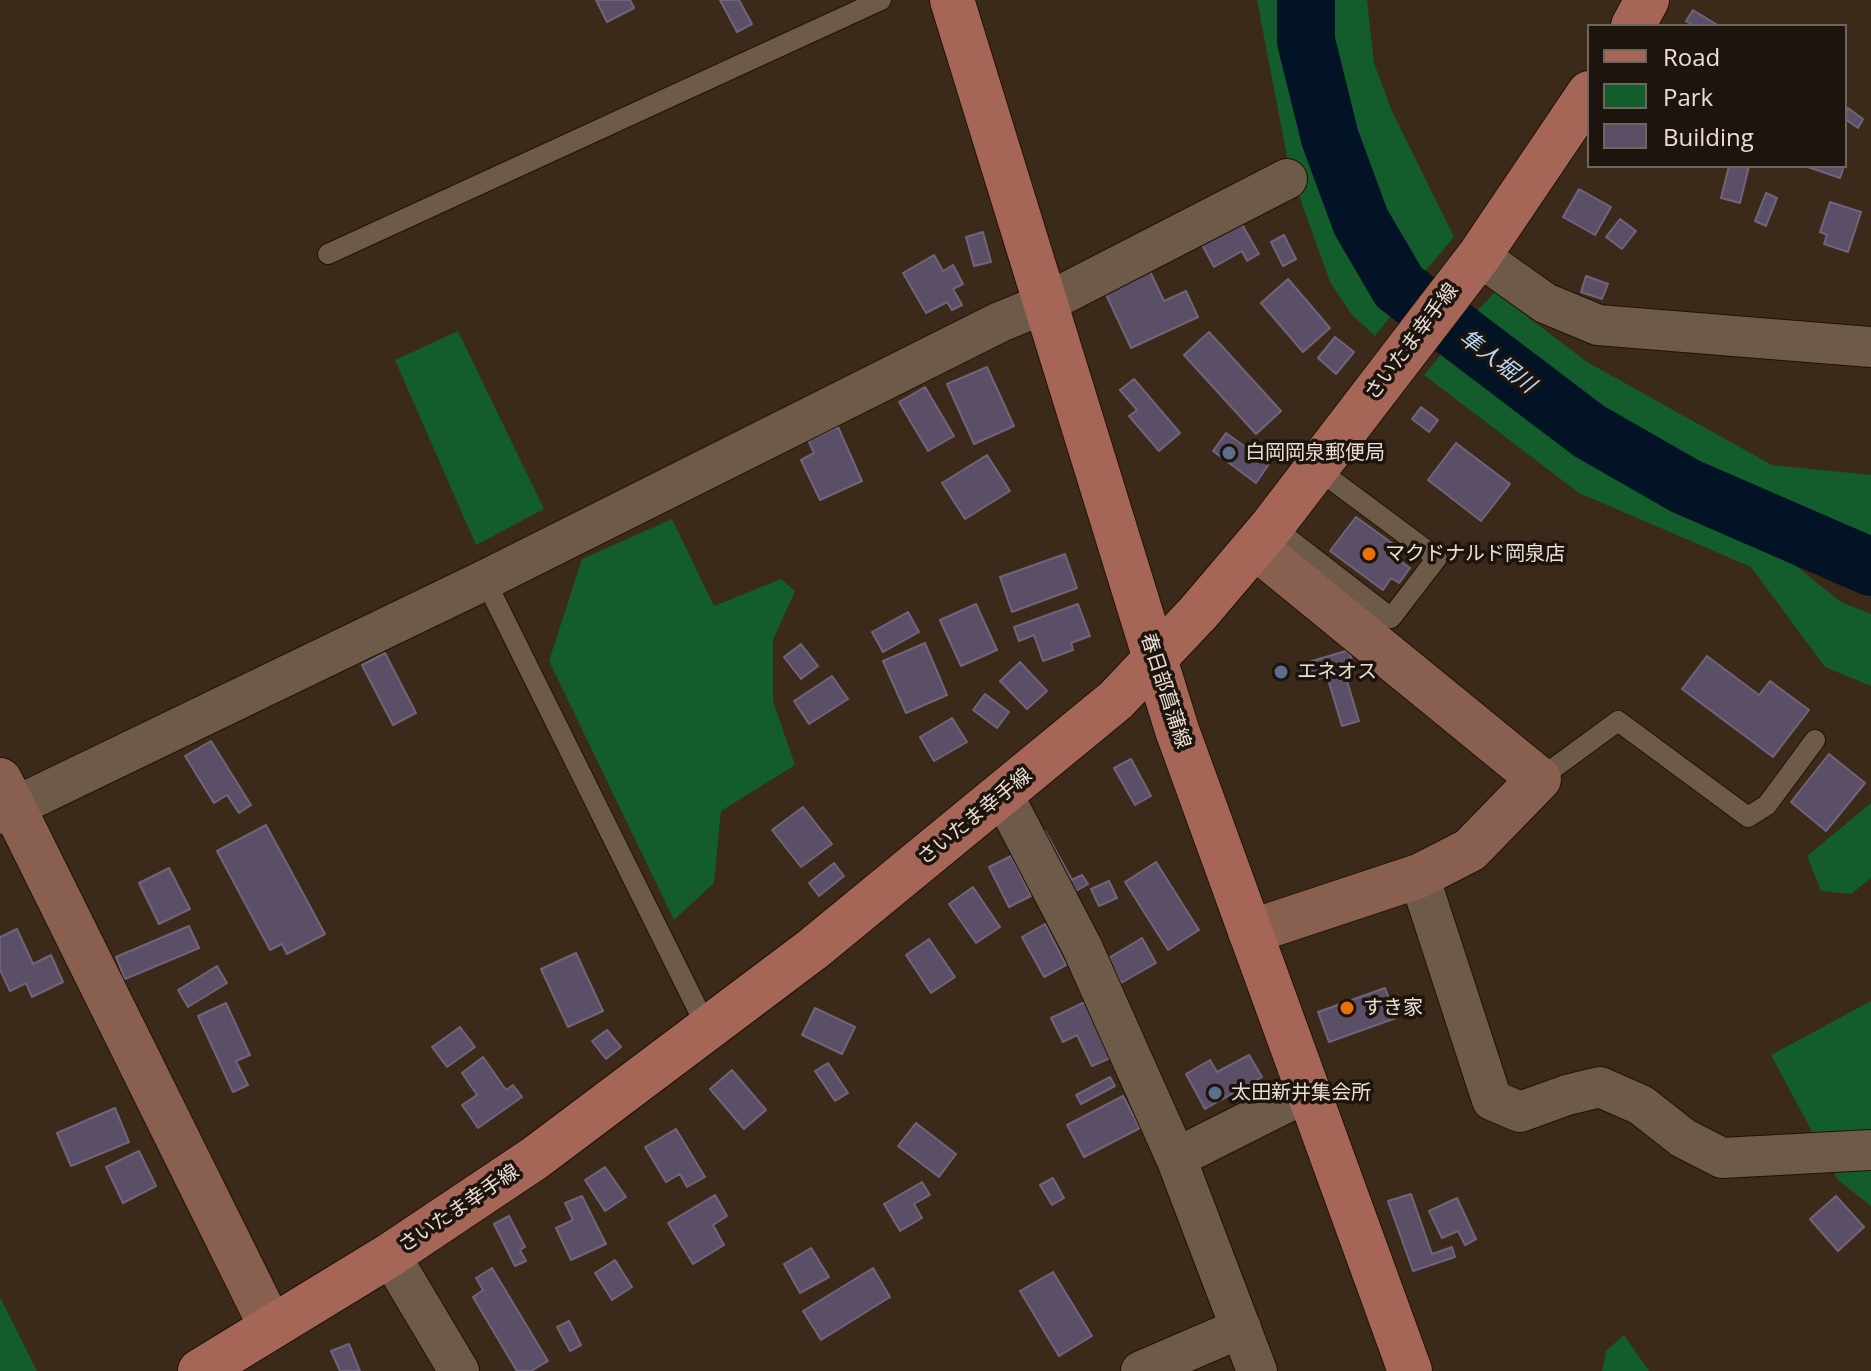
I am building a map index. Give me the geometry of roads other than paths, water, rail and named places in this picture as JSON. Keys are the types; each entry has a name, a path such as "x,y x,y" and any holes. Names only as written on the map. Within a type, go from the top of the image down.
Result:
{"main road":[{"name":"春日部菖蒲線","path":"952,0 1177,730 1410,1371"},
{"path":"1634,24 1647,0"},
{"name":"さいたま幸手線","path":"200,1371 390,1255 535,1158 813,949 1116,700 1263,537 1479,256 1587,96"}],"street":[{"path":"271,1327 4,800 485,580 1000,322 1044,304 1287,179"},
{"path":"1479,256 1545,303 1598,325 1871,347"},
{"path":"1250,932 1419,876 1470,850 1539,779 1263,537"},
{"path":"1003,795 1082,947 1176,1158 1257,1371"},
{"path":"1419,876 1492,1100 1520,1112 1600,1087 1641,1105 1683,1138 1722,1158 1871,1150"},
{"path":"1176,1158 1307,1092"},
{"path":"390,1255 459,1371"},
{"path":"1141,1371 1241,1328"}],"lane":[{"path":"328,254 881,0"},
{"path":"1263,537 1391,618 1437,558 1316,468"},
{"path":"485,580 707,1028"},
{"path":"1539,779 1618,721 1748,817 1767,805 1815,740"}],"waterway":[{"name":"隼人堀川","path":"1306,0 1306,41 1330,138 1361,222 1399,287 1589,431 1685,486 1871,567"}],"place":[{"name":"白岡岡泉郵便局","path":"1229,453"},
{"name":"マクドナルド岡泉店","path":"1369,554"},
{"name":"エネオス","path":"1281,672"},
{"name":"すき家","path":"1347,1008"},
{"name":"太田新井集会所","path":"1215,1093"}]}
